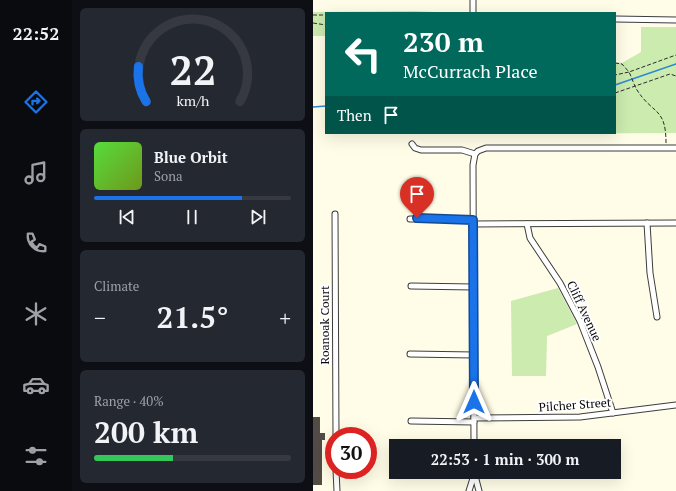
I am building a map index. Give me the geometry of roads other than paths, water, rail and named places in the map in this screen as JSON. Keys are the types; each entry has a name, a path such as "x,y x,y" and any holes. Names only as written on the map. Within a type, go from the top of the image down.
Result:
{"street":[{"path":"473,0 473,12"},
{"path":"616,20 676,20"},
{"path":"412,144 415,148 421,150 462,150 475,154"},
{"path":"474,439 473,162 475,154 478,150 486,148 676,148"},
{"name":"Roanoak Court","path":"335,214 336,427"},
{"path":"410,219 527,224 676,223"},
{"path":"647,223 650,273 657,317"},
{"name":"Cliff Avenue","path":"527,224 530,238 560,283 580,321 598,367 613,413"},
{"path":"411,286 473,287"},
{"path":"410,354 474,355"},
{"name":"Pilcher Street","path":"411,421 580,417 676,405"},
{"path":"336,479 337,491"},
{"path":"469,491 472,479"},
{"path":"476,479 479,491"},
{"path":"469,491 474,489 479,491"}],"waterway":[{"path":"616,85 676,64"},
{"path":"313,107 325,106"}]}
